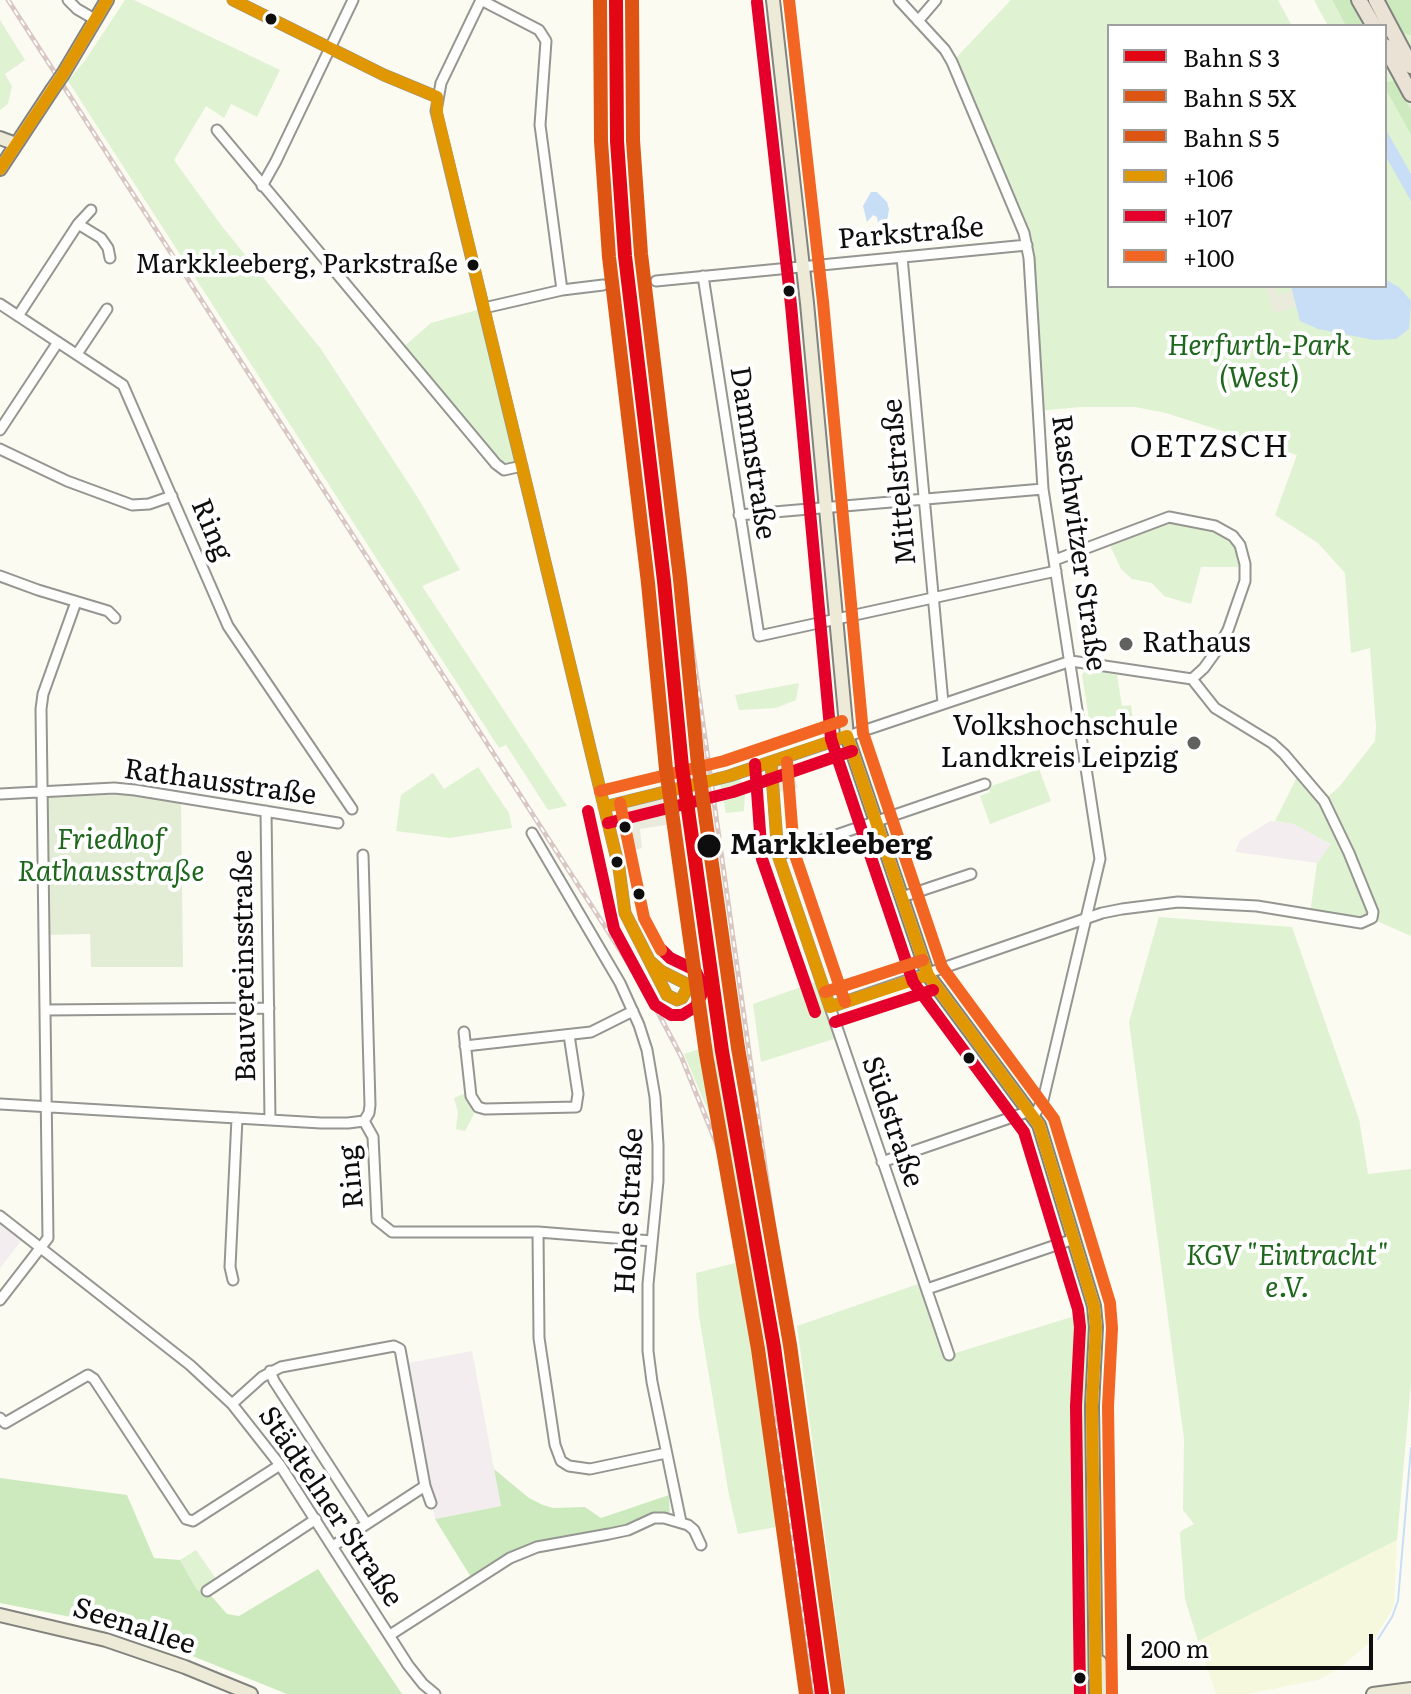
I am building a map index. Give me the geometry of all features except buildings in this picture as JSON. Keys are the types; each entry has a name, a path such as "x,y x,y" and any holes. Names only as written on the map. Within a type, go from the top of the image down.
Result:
{"highway":[{"path":"1359,0 1373,24"},
{"path":"1376,0 1384,24"},
{"path":"1389,40 1411,66"},
{"path":"1389,40 1411,94"}],"main road":[{"path":"0,169 63,74 107,0"},
{"path":"773,0 847,736 928,975 1032,1114 1049,1152 1095,1317 1092,1406 1096,1694"},
{"path":"0,138 16,144"},
{"name":"Seenallee","path":"0,1615 106,1640 251,1694"},
{"path":"1096,1641 1107,1694"},
{"path":"1373,1694 1407,1689"}],"street":[{"path":"68,0 96,20"},
{"path":"233,0 248,3 384,75 437,97"},
{"path":"262,186 353,0"},
{"path":"562,290 540,125 546,41 539,30 481,0 443,79 437,97 437,114 619,868 625,913 651,962"},
{"name":"Raschwitzer Straße","path":"899,0 945,50 952,62 1027,245 1043,489 1100,859 1043,1100 1032,1114"},
{"path":"918,21 936,0"},
{"path":"217,130 498,466 504,470 522,466"},
{"path":"18,316 78,224 91,210"},
{"path":"78,224 101,238 110,258"},
{"name":"Parkstraße","path":"656,281 1027,245"},
{"name":"Mittelstraße","path":"902,257 943,703"},
{"name":"Dammstraße","path":"703,276 759,636 835,619"},
{"path":"484,308 562,290 603,285"},
{"name":"Ring","path":"0,304 123,385 228,626 352,809"},
{"path":"77,354 107,309"},
{"path":"0,430 58,342"},
{"path":"0,449 67,481 132,505 149,504 172,496"},
{"path":"739,515 1043,489"},
{"path":"1055,560 1169,517 1215,526 1233,536 1240,545 1245,581 1228,630 1204,668 1192,679"},
{"path":"835,619 1056,571"},
{"path":"0,576 108,611 115,618"},
{"path":"0,1300 48,1238 43,694 76,602"},
{"path":"604,807 771,763 1071,661 1192,679 1215,708 1284,754 1324,801 1373,912 1372,918 1361,923 1257,906 1178,902 1122,909 830,1007"},
{"name":"Südstraße","path":"771,763 778,855 949,1355"},
{"path":"778,855 985,784"},
{"name":"Rathausstraße","path":"0,794 135,790 338,823"},
{"name":"Bauvereinsstraße","path":"266,811 270,1120"},
{"name":"Hohe Straße","path":"532,833 633,1011 647,1050 657,1119 658,1181 648,1284 648,1351 681,1522"},
{"name":"Ring","path":"363,855 370,1096 369,1113 364,1121 373,1137 377,1220 392,1232 538,1232 652,1241"},
{"path":"902,897 971,874"},
{"path":"46,1010 269,1008"},
{"path":"465,1046 591,1032 633,1011"},
{"path":"464,1032 471,1096 478,1107 576,1107 578,1100 569,1035"},
{"path":"0,1104 270,1120 364,1121"},
{"path":"882,1162 1032,1114"},
{"path":"233,1280 230,1267 237,1118"},
{"name":"Städtelner Straße","path":"0,1216 190,1365 232,1404 280,1465 424,1689 435,1694"},
{"path":"538,1232 539,1338 553,1433 561,1461 569,1466 590,1469 666,1453"},
{"path":"927,1289 1074,1239"},
{"path":"232,1404 270,1371 292,1364 394,1346 400,1349 425,1486 431,1503"},
{"path":"270,1371 366,1523"},
{"path":"0,1418 5,1423 88,1375 94,1379 186,1519 193,1521 280,1465"},
{"path":"333,1546 425,1486"},
{"path":"390,1635 525,1550 619,1532 654,1518 681,1522 694,1530 701,1545"},
{"path":"207,1591 316,1519"}],"shaded area":[{"path":"1267,288 1275,288 1277,295 1292,291 1296,307 1274,313"},
{"path":"787,757 798,788 773,793 771,763"},
{"path":"661,798 666,812 670,812 672,824 640,829 642,848 633,851 624,809"},
{"path":"1270,821 1293,824 1331,844 1317,863 1235,852 1240,840"},
{"path":"0,1216 25,1236 0,1268"},
{"path":"472,1351 501,1506 435,1519 403,1364"}],"green space":[{"path":"125,0 134,0 280,70 257,117 231,104 224,118 206,106 174,160 221,225 321,349 418,498 460,570 422,586 567,806 548,810 506,745 499,748 68,81"},
{"name":"Herfurth-Park (West)","path":"1011,0 1278,0 1291,24 1107,24 1107,288 1387,288 1387,39 1400,31 1384,0 1411,0 1411,936 1372,919 1367,922 1310,914 1317,863 1331,844 1293,824 1275,821 1300,771 1324,800 1339,787 1375,741 1376,727 1370,648 1351,653 1345,573 1318,543 1275,515 1297,455 1166,413 1135,407 1037,411 1029,258 952,62"},
{"path":"1314,0 1332,0 1345,24 1327,24"},
{"path":"1332,0 1351,0 1363,24 1345,24"},
{"path":"1384,0 1411,0 1411,35 1401,31"},
{"path":"0,20 25,60 5,74 12,86 8,104 0,110"},
{"path":"1395,80 1411,110 1411,134 1387,92 1387,82"},
{"path":"484,308 522,466 507,470 401,349 431,323"},
{"path":"1169,517 1215,526 1233,536 1245,567 1201,567 1191,604 1164,596 1152,583 1132,579 1121,569 1108,541"},
{"path":"1086,670 1117,675 1122,706 1131,705 1133,719 1090,726 1082,675"},
{"path":"799,683 796,700 776,708 739,710 735,695"},
{"path":"478,767 509,813 512,828 450,838 396,831 401,795 433,773 444,789"},
{"path":"1039,769 1051,801 990,824 980,796 990,792 989,787"},
{"path":"738,773 745,791 744,811 726,813 719,779"},
{"name":"Friedhof Rathausstraße","path":"114,788 181,797 183,967 91,967 90,934 44,935 42,792"},
{"name":"KGV \"Eintracht\" e.V.","path":"1159,917 1292,927 1359,1119 1368,1174 1411,1169 1411,1383 1397,1540 1198,1641 1185,1599 1180,1534 1194,1524 1183,1510 1184,1439 1129,1022"},
{"path":"821,980 840,1037 761,1062 753,1004"},
{"path":"717,1043 721,1085 762,1302 777,1409 731,1177 718,1134 684,1054"},
{"path":"468,1092 474,1114 465,1131 456,1129 458,1112 454,1098"},
{"path":"743,1261 787,1525 738,1534 699,1316 696,1273"},
{"path":"924,1282 949,1355 1094,1310 1096,1694 846,1694 797,1326"},
{"path":"494,1469 529,1498 543,1505 553,1508 585,1507 601,1518 669,1495 670,1518 628,1530 537,1547 474,1582 435,1519 501,1506"},
{"path":"0,1478 127,1495 154,1558 180,1560 197,1590 207,1591 227,1614 239,1616 318,1569 402,1694 287,1694 170,1647 76,1618 0,1603"},
{"path":"1397,1540 1394,1607 1374,1639 1338,1669 1318,1680 1247,1694 1216,1694 1198,1641"},
{"path":"196,1550 219,1583 202,1592 197,1590 180,1560"}],"water":[{"path":"1387,132 1411,174 1411,201 1387,159"},
{"path":"871,192 877,192 887,202 887,222 878,223 873,215 867,222 863,206"},
{"path":"1387,280 1400,288 1411,301 1409,329 1396,339 1374,340 1318,329 1300,321 1292,288 1387,288"}],"waterway":[{"path":"1378,1639 1398,1601 1411,1448"}],"railway":[{"path":"8,0 620,950 681,1056 717,1145 740,1228 777,1433 815,1694"},
{"path":"629,0 631,140 643,295 839,1694"}],"transit line":[{"name":"+106","path":"0,169 63,74 107,0"},
{"name":"+106","path":"233,0 384,75 437,97"},
{"path":"600,0 601,141 609,257 648,583 666,769 706,1054 758,1349 806,1694"},
{"path":"616,0 617,141 625,256 664,581 682,767 722,1051 774,1347 822,1694"},
{"path":"632,0 633,140 641,254 680,579 698,765 738,1048 790,1345 838,1692"},
{"name":"+100","path":"789,0 823,302 863,733 942,967 1054,1119 1110,1303 1112,1328 1108,1406 1112,1694"},
{"name":"+107","path":"757,2 791,305 831,739 913,982 1024,1132 1078,1309 1076,1406 1080,1694"},
{"name":"+106","path":"437,97 437,114 619,868 625,913 667,995 677,1000 682,998 687,989 685,983 661,971 651,962"},
{"name":"+100","path":"600,791 724,761 842,721"},
{"name":"+106","path":"847,736 928,975 1039,1125 1094,1306 1096,1327 1092,1406 1096,1694"},
{"name":"+106","path":"604,807 729,776 847,736"},
{"name":"+107","path":"608,823 733,792 852,751"},
{"name":"+100","path":"787,762 794,852 845,1002"},
{"name":"+106","path":"771,763 778,855 830,1007"},
{"name":"+107","path":"755,764 762,859 815,1012"},
{"name":"+100","path":"620,803 644,918 661,950"},
{"name":"+107","path":"588,811 614,929 655,1005 671,1015 682,1015 695,1007 702,994 702,984 695,970 670,958 662,950"},
{"name":"+100","path":"825,992 923,960"},
{"name":"+106","path":"830,1007 928,975"},
{"name":"+107","path":"835,1022 933,990"}],"place":[{"name":"Markkleeberg, Parkstraße","path":"473,265"},
{"name":"Rathaus","path":"1126,644"},
{"name":"Volkshochschule Landkreis Leipzig","path":"1194,743"},
{"name":"Markkleeberg","path":"709,846"}],"district":[{"name":"OETZSCH","path":"1210,448"}]}
